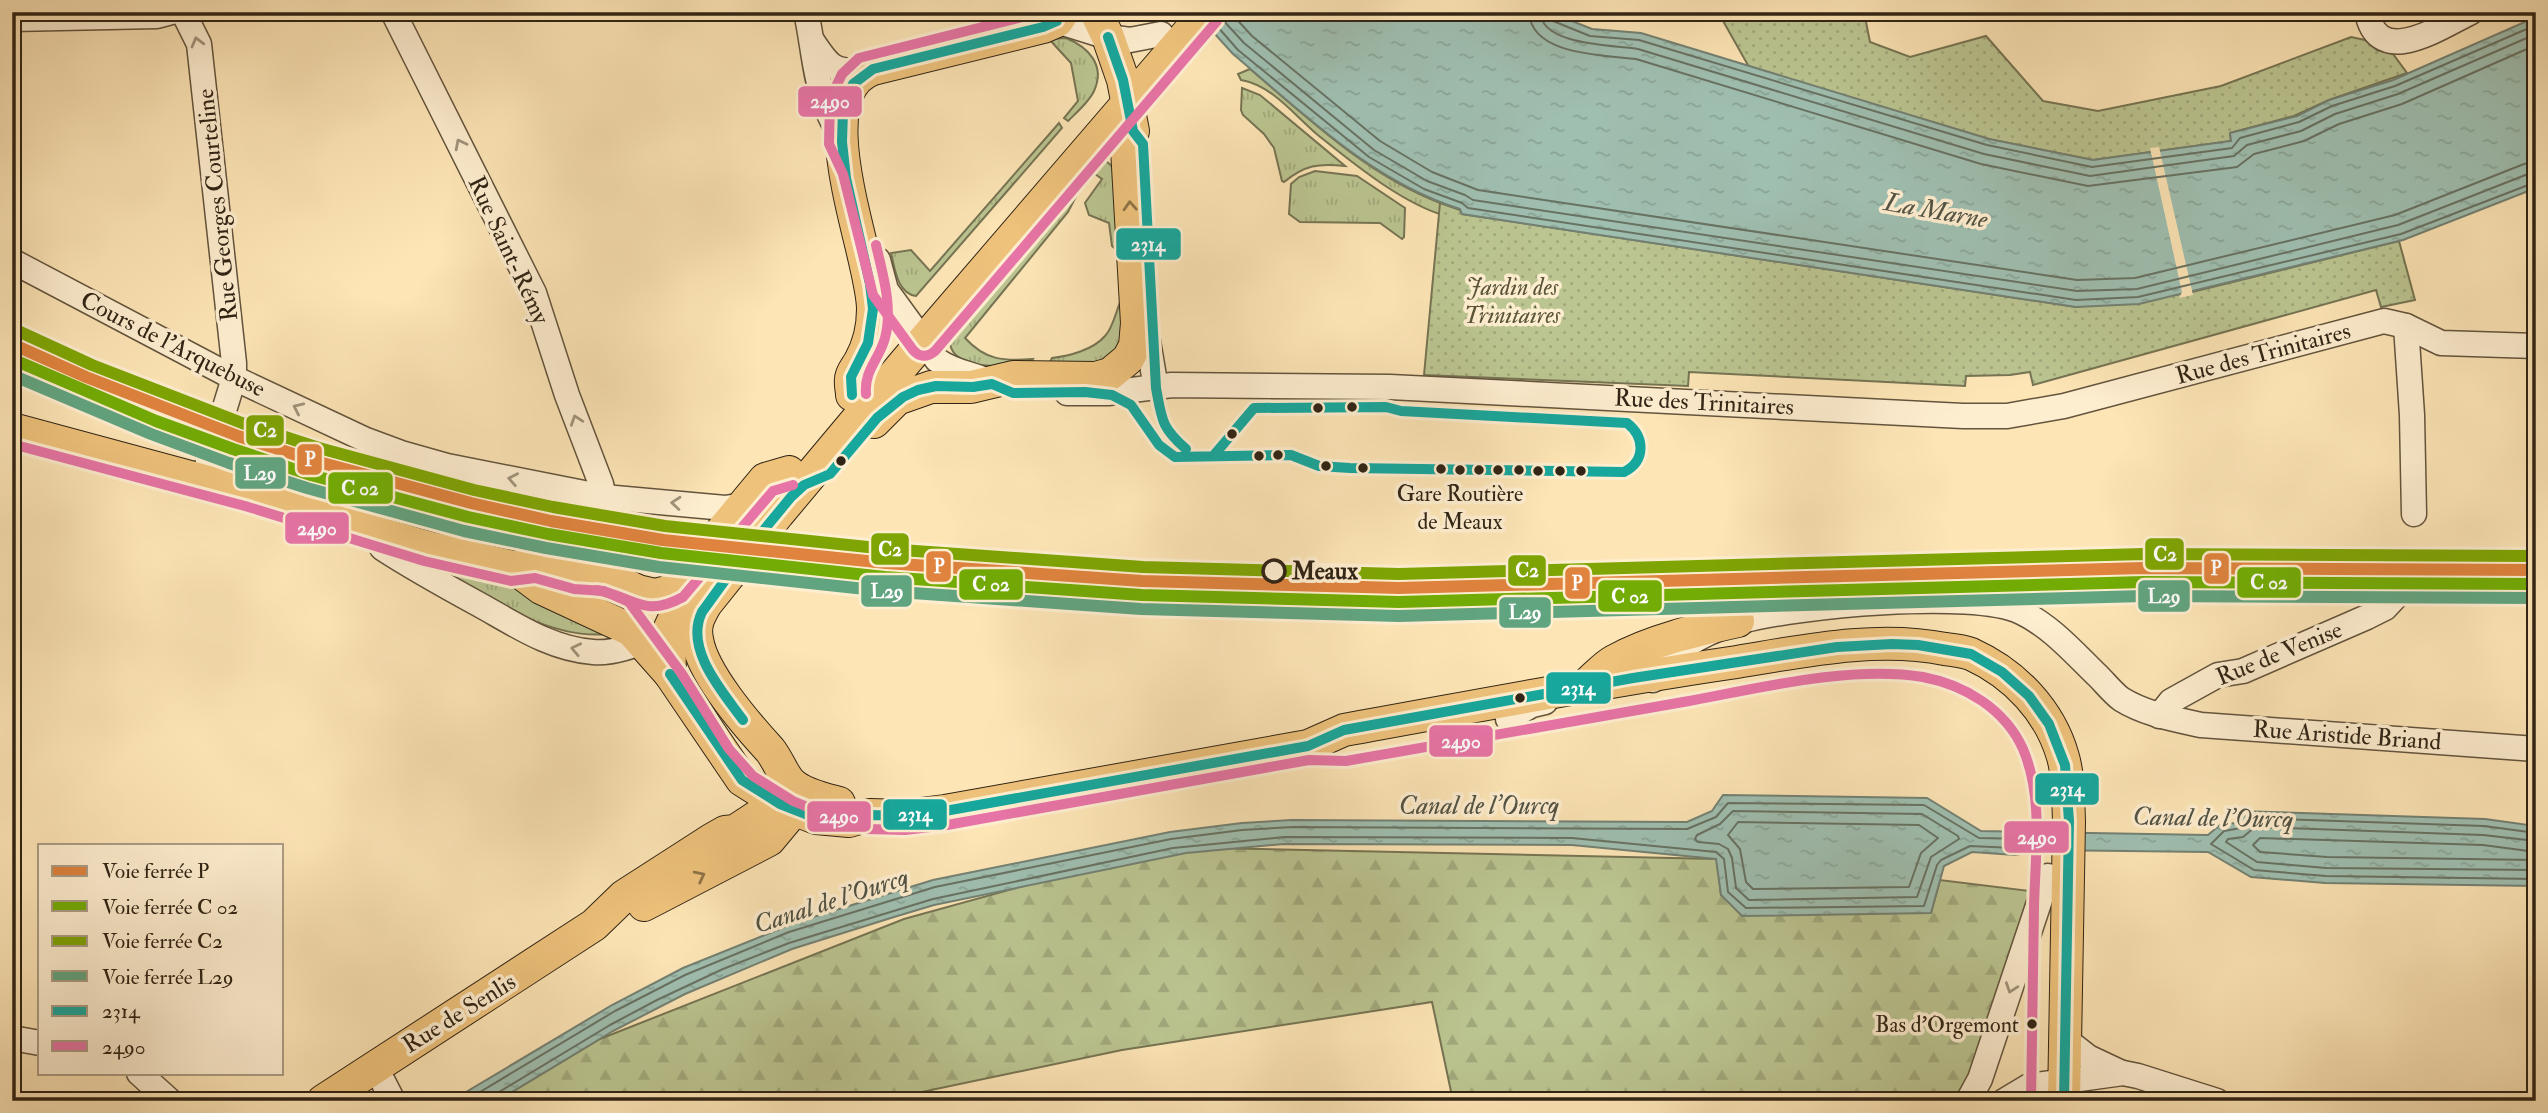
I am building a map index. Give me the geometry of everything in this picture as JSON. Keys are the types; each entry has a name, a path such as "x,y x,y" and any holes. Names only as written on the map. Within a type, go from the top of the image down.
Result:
{"main road":[{"path":"795,479 918,334 1128,105 1174,30 1206,12"},
{"path":"852,395 850,376 867,347 873,309 871,286 844,170 843,104 853,83 865,71 1043,27 1060,17"},
{"path":"993,383 1013,377 1096,378 1110,374 1128,359 1135,346 1137,323 1127,149 1128,105 1102,25"},
{"path":"12,429 250,493 546,580 579,592 634,620 669,634 697,620 852,395 918,334"},
{"name":"Rue des Trinitaires","path":"638,591 655,595 667,592 677,585 765,479 795,479 831,474 886,408 897,399 931,387 971,387 993,383"},
{"path":"520,573 536,564 576,575 608,577 638,591 669,634 670,674 742,780 791,796 852,805 859,818 945,811 1308,746 1344,747 1508,719 1632,687 1846,662 1890,660 1953,669 1992,690 2024,720 2043,760 2059,820"},
{"path":"520,573 541,588 631,630 697,640 726,696 752,732 772,753 791,796"},
{"path":"1585,685 1612,662 1631,653 1699,629 1738,621"},
{"path":"1308,746 1344,730 1585,685 1632,687 1665,672 1827,648 1881,644 1930,646 1969,653 2004,673 2030,696 2051,727 2064,758 2068,791 2059,820 2055,1092"},
{"name":"Rue de Senlis","path":"323,1101 515,978 594,925 624,897 725,832 744,803 742,780"},
{"name":"Rue de Senlis","path":"725,832 735,831 791,796"},
{"name":"Rue de Senlis","path":"594,925 634,911 706,872 754,850 769,840 791,796"},
{"name":"Rue de Senlis","path":"754,850 859,818"},
{"path":"2055,1092 2065,1040 2057,877"}],"street":[{"path":"12,19 157,16 172,12"},
{"name":"Rue Georges Courteline","path":"183,12 199,44 234,378 202,482"},
{"name":"Rue Saint-Rémy","path":"393,12 534,293 604,497 617,556 608,577"},
{"name":"Rue des Trinitaires","path":"806,12 813,41 813,58 825,105 856,169 886,290 937,360 948,368 971,373 1012,393 1108,393 1172,385 1402,387 1963,416 2007,416 2064,406 2384,321 2406,326"},
{"path":"2367,12 2369,24 2381,37 2397,43 2412,41 2471,12"},
{"path":"1060,17 1102,25 1130,40 1174,30"},
{"path":"813,41 827,64 833,68 865,71"},
{"name":"Cours de l'Arquebuse","path":"12,261 234,378 366,440 401,453 447,466 604,497 725,508 744,505"},
{"path":"1137,323 1148,341 1156,388"},
{"path":"2414,514 2412,415 2406,326 2441,343 2536,346"},
{"path":"386,535 382,548 412,568 540,638 596,653 669,634"},
{"path":"579,592 608,577"},
{"name":"Rue de Venise","path":"2159,716 2171,701 2218,675 2243,671 2367,617 2385,608 2400,592"},
{"name":"Rue Aristide Briand","path":"1665,672 1664,665 1685,645 1738,621 1788,611 1879,603 1957,602 2002,606 2017,610 2035,620 2061,641 2121,699 2159,716 2201,725 2536,749"},
{"path":"1508,719 1532,705 1647,683 1665,672"},
{"path":"1968,1101 1980,1079 2057,877"},
{"path":"12,1038 38,1043"},
{"path":"2065,1040 2088,1057 2123,1073 2217,1101"},
{"path":"374,1066 393,1101"},
{"path":"1980,1079 2007,1098 2029,1086 2055,1092 2123,1073"},
{"path":"140,1074 170,1101"}],"green space":[{"path":"1718,12 1864,12 1870,42 1910,57 1986,36 2043,101 2098,111 2221,86 2351,37 2365,40 2377,50 2393,54 2407,73 2329,100 2294,116 2230,133 2231,141 2093,160 1989,139 1749,67"},
{"path":"1066,38 1088,52 1098,73 1092,95 1068,121 1064,118 1078,101 1071,63 1049,39"},
{"path":"1250,69 1363,161 1413,191 1440,203 1446,216 1413,202 1379,182 1319,136 1283,102 1263,88 1241,80 1238,74"},
{"path":"1242,88 1260,95 1345,166 1312,167 1282,181 1274,148 1264,134 1243,115"},
{"path":"1059,123 1062,128 916,296 905,290 898,279 891,253 911,250 930,271"},
{"path":"1106,161 1114,168 1119,252 1112,246 1109,223 1089,215 1085,203 1102,179 1095,174 1085,184 1083,182 1100,162"},
{"path":"1315,171 1357,176 1405,208 1404,237 1402,239 1380,223 1300,222 1289,214 1291,184 1299,177"},
{"path":"1078,187 1080,189 1068,212 965,338 980,351 996,358 1033,359 1028,367 979,365 957,356 951,348 950,336"},
{"name":"Jardin des Trinitaires","path":"1440,203 1460,210 1462,214 2076,307 2188,293 2399,241 2415,300 2381,307 2376,290 2033,385 2030,372 1966,376 1965,386 1689,372 1688,386 1424,375"},
{"path":"1121,300 1122,333 1119,345 1112,353 1093,362 1048,366 1052,358 1066,356 1100,341 1110,329"},
{"path":"416,558 499,579 557,600 607,634 583,634 534,621 508,610"},
{"path":"1164,847 1717,859 1721,895 1931,913 1940,880 2030,891 1960,1101 1492,1101 1452,1096 1432,1002 1122,1050 879,1101 497,1101 600,1039 904,919"}],"water":[{"name":"La Marne","path":"1189,12 1549,12 1592,29 1641,33 1989,139 2093,160 2231,141 2230,133 2297,116 2329,100 2393,80 2536,17 2536,188 2403,240 2139,304 2076,307 1462,214 1460,209 1397,181 1339,143 1233,54"},
{"path":"1723,795 1927,798 1981,831 2208,835 2221,824 2238,823 2238,811 2485,819 2536,826 2536,886 2325,883 2251,877 2208,852 2042,850 2015,855 1972,852 1944,866 1931,913 1742,916 1721,895 1716,859 1572,845 1284,844 1186,853 934,905 792,949 685,994 613,1031 497,1101 451,1101 612,1005 683,968 797,922 933,880 1170,832 1242,823 1292,820 1687,822 1712,811"}],"pier":[{"path":"2159,147 2193,295 2179,298 2182,292 2150,148"}],"rail line":[{"name":"C2","path":"18,331 92,365 242,423 319,448 474,490 665,526 887,549 1143,567 1399,574 2144,554 2536,556"},
{"name":"P","path":"12,344 86,377 238,436 315,461 471,503 551,521 663,540 886,563 1142,581 1399,588 2144,568 2536,570"},
{"name":"L29","path":"12,375 151,434 229,463 307,488 464,531 659,567 884,591 1141,609 1399,616 2144,596 2536,598"}],"transit line":[{"name":"2490","path":"1042,12 859,58 842,74 830,99 829,144 843,174 873,295 913,350 920,355 926,356 935,351 1217,21"},
{"name":"2314","path":"852,395 851,377 868,343 873,309 870,284 846,178 842,142 843,110 853,84 873,69 1043,27 1057,21"},
{"name":"2314","path":"1108,37 1123,80 1133,131 1143,144 1158,399 1167,428 1186,449"},
{"name":"2490","path":"866,394 867,378 885,338 888,315 876,245"},
{"path":"12,359 156,421 233,449 311,475 468,517 661,553 885,577 1142,595 1399,602 2144,582 2536,584"},
{"name":"2314","path":"743,720 716,683 702,655 698,640 702,612 744,554 791,497 804,485 830,474 877,418 903,397 918,390 936,386 973,387 992,384 1013,393 1085,392 1112,395 1131,405 1159,445 1175,457 1291,455 1319,466 1350,468 1624,472 1636,462 1640,442 1627,423 1401,411 1386,407 1254,408 1214,455"},
{"name":"2490","path":"12,444 245,506 424,561 511,581 535,578 574,589 604,591 629,602 682,674 729,749 753,776 793,801 822,813 847,818 867,829 905,830 947,825 1309,760 1346,761 1806,680 1895,674 1939,681 1968,693 1995,711 2015,735 2030,768 2037,827 2031,1101"},
{"name":"2490","path":"596,590 648,606 658,606 683,597 773,491 793,485"},
{"name":"2314","path":"670,674 742,780 780,804 816,818 849,821 870,815 904,816 945,811 1308,746 1344,730 1633,678 1837,647 1918,645 1971,654 2002,672 2029,696 2049,724 2065,765 2069,821 2064,1101"}],"place":[{"name":"Gare Routière de Meaux","path":"1460,470"},
{"name":"Meaux","path":"1274,571"},
{"name":"Bas d'Orgemont","path":"2032,1024"}],"water label":[{"name":"Canal de l'Ourcq","path":"1479,805"},
{"name":"Canal de l'Ourcq","path":"2213,817"},
{"name":"Canal de l'Ourcq","path":"831,900"}]}
